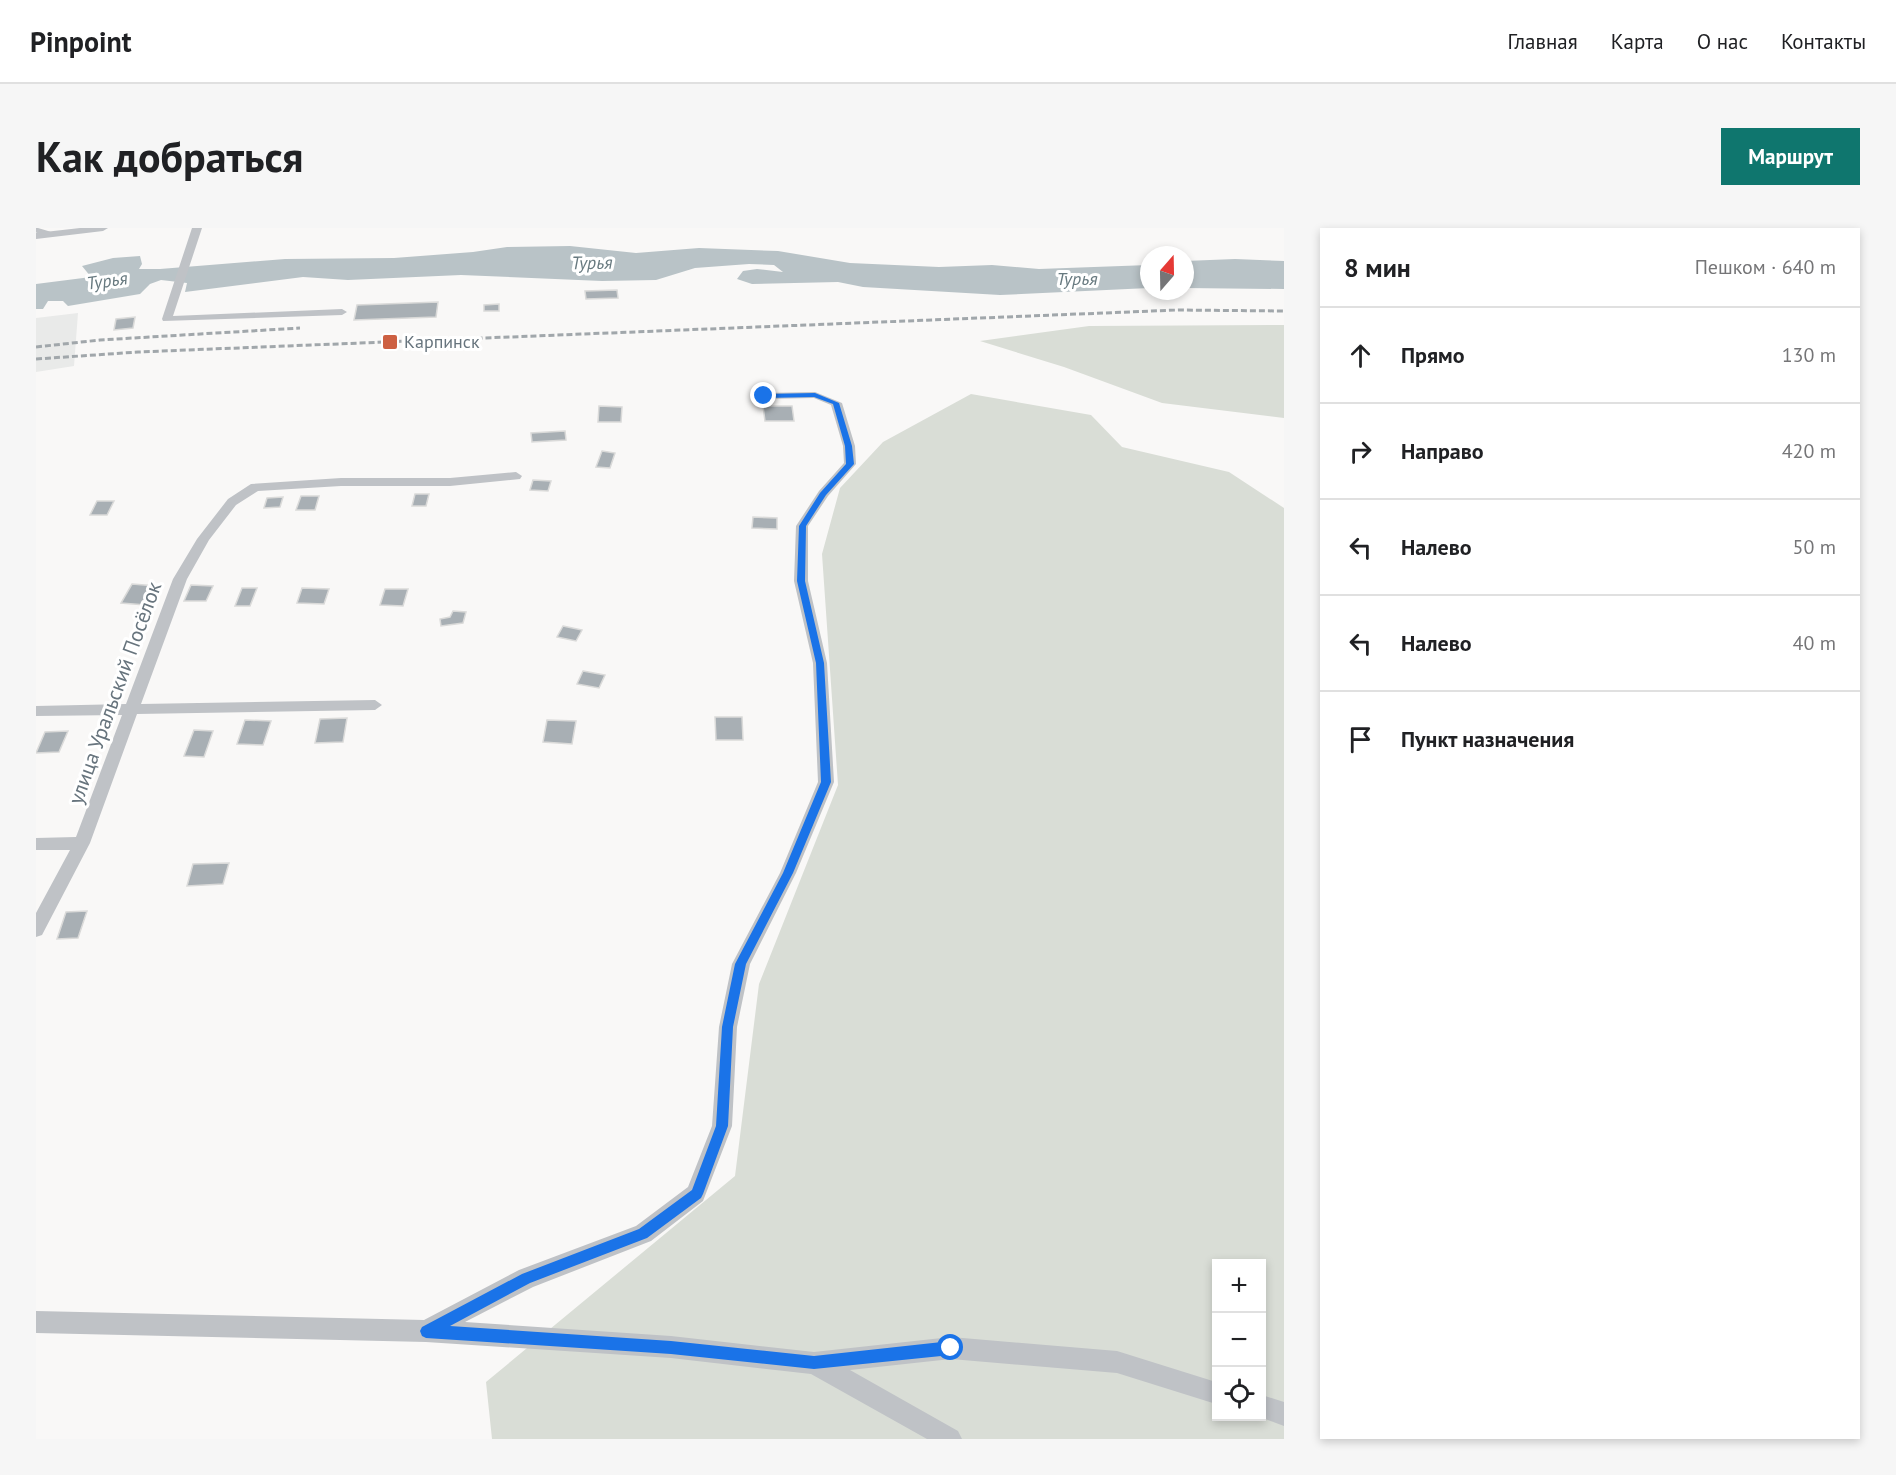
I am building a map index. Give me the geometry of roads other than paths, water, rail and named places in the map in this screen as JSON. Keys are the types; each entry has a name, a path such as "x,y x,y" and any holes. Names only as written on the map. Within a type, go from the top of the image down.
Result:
{"street":[{"path":"36,236 103,228"},
{"path":"197,228 167,319 342,312"},
{"path":"426,1331 527,1278 643,1234 696,1194 722,1126 728,1027 741,964 788,873 826,782 820,663 801,581 802,526 823,494 850,464 849,446 836,403 815,395 764,396"},
{"name":"улица Уральский Посёлок","path":"36,930 82,843 180,579 203,539 232,502 255,487 341,482 450,482 516,476"},
{"path":"36,711 375,705"},
{"path":"36,844 82,843"},
{"path":"36,1322 426,1331 671,1347 814,1363 951,1348 1117,1362 1212,1392"},
{"path":"814,1363 950,1439"},
{"path":"1266,1408 1284,1414"}],"lane":[{"path":"36,230 49,234"}],"water":[{"name":"Турья","path":"570,246 636,253 699,248 778,251 850,263 939,267 992,265 1039,269 1140,265 1140,288 1000,295 863,287 838,282 752,284 737,279 743,271 757,269 783,272 774,265 749,264 695,268 656,280 602,281 461,275 348,280 303,277 185,292 187,283 161,280 150,284 140,294 68,306 63,301 48,301 43,309 36,309 36,284 91,277 82,266 113,258 140,256 142,264 139,269 160,269 285,259 394,258 507,247"},
{"path":"1235,259 1284,261 1284,289 1194,288 1194,261"}],"railway":[{"path":"36,359 138,352 1178,310 1284,311"},
{"path":"36,347 100,340 300,328"}],"place":[{"name":"Карпинск","path":"390,342"}]}
